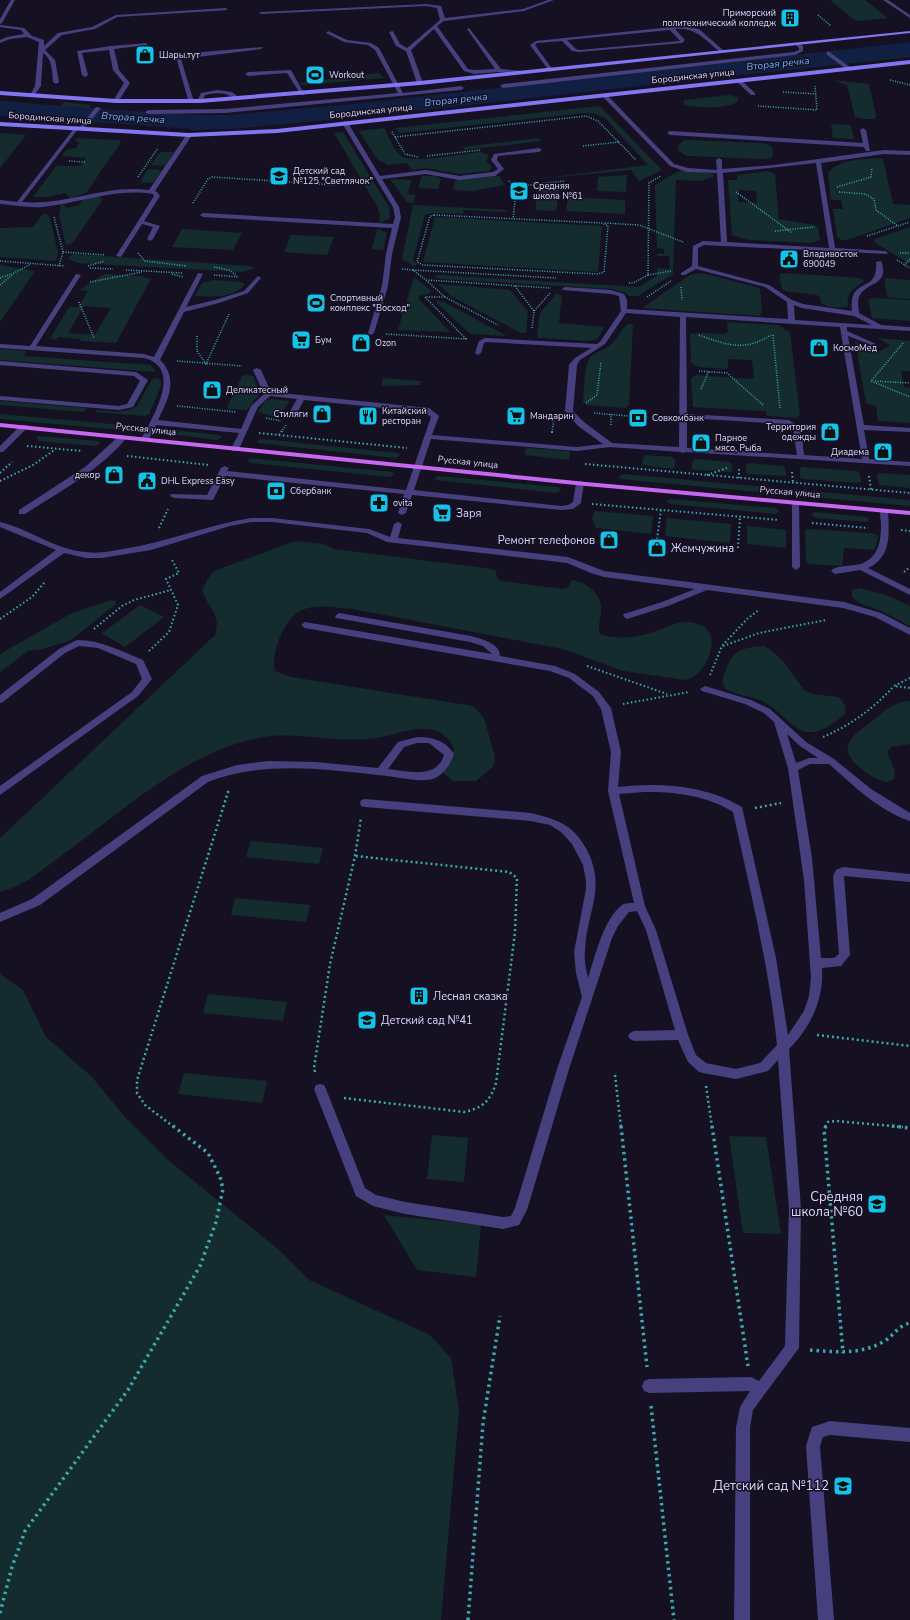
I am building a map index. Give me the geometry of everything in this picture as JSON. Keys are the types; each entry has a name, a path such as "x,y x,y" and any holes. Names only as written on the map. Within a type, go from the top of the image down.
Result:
{"main road":[{"name":"Бородинская улица","path":"0,93 116,101 191,102 238,99 396,86 910,32"},
{"name":"Бородинская улица","path":"0,124 189,135 277,130 910,62"},
{"name":"Русская улица","path":"0,425 580,483 910,513"}],"street":[{"path":"0,22 13,0"},
{"path":"408,50 434,26 443,20 524,10 552,0"},
{"path":"885,0 910,17"},
{"path":"261,13 426,5 439,7 443,20"},
{"path":"42,50 60,34 93,28 116,16 226,8"},
{"path":"0,26 22,29 27,35 42,41 38,86 33,95"},
{"path":"434,26 466,70 474,72 500,70 522,73"},
{"path":"550,70 532,44 536,42 681,27 697,30 722,51"},
{"path":"563,39 574,50 579,51 682,42 683,40 671,28"},
{"path":"469,29 500,70"},
{"path":"328,32 346,41 369,44 377,49 401,94"},
{"path":"391,32 398,45 408,50 420,83"},
{"path":"0,42 9,38 27,35"},
{"path":"85,75 79,52 146,44"},
{"path":"503,86 795,53 800,51 801,47 797,44"},
{"path":"111,48 116,70 128,83 116,101"},
{"path":"191,102 178,58 192,55 261,48"},
{"path":"42,50 50,54 52,58 56,82"},
{"path":"828,53 848,68"},
{"path":"248,74 289,71 303,94"},
{"path":"738,80 752,94"},
{"path":"148,112 225,111 462,88"},
{"path":"200,101 203,94 226,91 231,92 238,99"},
{"path":"604,95 676,168 740,171 884,152 910,153"},
{"path":"19,203 98,108"},
{"path":"345,123 396,207 398,217 385,286 371,333"},
{"path":"863,130 869,154"},
{"path":"670,133 867,145"},
{"path":"151,192 189,135"},
{"path":"378,178 426,172 459,178 495,174 500,169 494,160 496,155 539,150"},
{"path":"719,160 724,244"},
{"path":"818,161 832,250"},
{"path":"0,202 47,204 100,194 151,192 157,196 119,256"},
{"path":"47,204 54,214"},
{"path":"203,215 396,226"},
{"path":"140,222 156,226 150,239"},
{"path":"695,267 694,247 704,243 885,253"},
{"path":"856,314 855,298 879,278 881,273 879,262"},
{"path":"682,274 695,267 767,286 790,301 802,306 856,314 882,327"},
{"path":"156,360 200,274"},
{"path":"32,348 78,275"},
{"path":"182,310 238,296 246,292 258,278"},
{"path":"565,289 611,292 622,295 624,300 624,311 601,345 577,360 573,365 569,411 581,424 610,445"},
{"path":"790,301 792,322"},
{"path":"624,311 792,322 844,329 882,327 910,329"},
{"path":"683,315 683,451"},
{"path":"844,329 873,344"},
{"path":"844,329 866,462"},
{"path":"478,353 481,342 485,340 601,345"},
{"path":"0,346 144,356 156,360 168,375 166,390 145,439"},
{"path":"0,364 136,374 144,380 130,405 119,408 0,398"},
{"path":"257,370 268,394"},
{"path":"235,449 250,415 260,400 268,394 426,410 435,416 402,513"},
{"path":"293,413 302,397"},
{"path":"683,416 786,422 797,428 801,458"},
{"path":"152,422 242,432"},
{"path":"860,426 910,430"},
{"path":"0,450 24,427"},
{"path":"22,512 108,454 123,437"},
{"path":"428,437 577,449 610,445 683,451 910,464"},
{"path":"174,496 210,498 224,470 561,508 570,507 577,503 580,483"},
{"path":"795,503 796,567"},
{"path":"835,571 862,568 870,565 878,559 884,548 886,529 884,511"},
{"path":"0,524 62,550 86,555 102,555 156,546 229,524 251,520 272,520 370,531 393,540 568,560 594,572 855,607 878,615 910,632"},
{"path":"393,540 398,524"},
{"path":"0,596 62,550"},
{"path":"862,568 910,592"},
{"path":"627,616 666,604 707,587"},
{"path":"339,616 471,638 492,648 496,652 496,658"},
{"path":"305,625 552,668 564,672 596,694 606,708 616,752 614,791 640,906 651,930 682,1035 692,1058 703,1068 736,1074 764,1067 798,1032 815,996 817,980 814,916 798,800 793,768 777,721"},
{"path":"0,700 62,651 77,643 90,642 100,645 140,662 147,679 135,694 0,791"},
{"path":"705,690 757,706 767,711 803,744 832,761 868,792 910,818"},
{"path":"0,918 36,902 205,779 223,771 252,765 283,763 427,776 438,772 443,768 449,754 438,744 430,740 417,740 401,744 382,771"},
{"path":"793,768 809,760 832,761"},
{"path":"614,791 653,788 683,792 723,802 738,810 774,979 783,1047 795,1209 792,1348 756,1386 747,1407 743,1428 742,1620"},
{"path":"365,802 531,817 551,822 564,828 576,842 585,858 591,878 592,888 579,951 579,965 587,995"},
{"path":"816,963 837,963 845,955 838,876 840,873 843,872 910,878"},
{"path":"320,1089 360,1192 373,1200 406,1208 504,1223 515,1221 521,1210 587,995 607,938 614,923 626,908 640,906"},
{"path":"634,1036 682,1035"},
{"path":"649,1386 756,1386"},
{"path":"826,1620 813,1446 817,1432 830,1428 910,1435"}],"path":[{"path":"814,82 816,94 818,108 814,110 757,106 748,100 752,94 761,91 816,94"},
{"path":"395,137 586,116 598,121 636,160"},
{"path":"389,128 405,154 419,157"},
{"path":"583,146 619,142"},
{"path":"128,192 160,144"},
{"path":"426,156 483,150 496,155"},
{"path":"823,191 860,182 871,177 873,172 869,154"},
{"path":"625,282 633,283 648,275 649,183 676,168"},
{"path":"500,169 516,191 513,218"},
{"path":"203,215 193,207 194,202 208,179 212,177 336,185"},
{"path":"720,180 786,228 811,249"},
{"path":"513,187 564,181"},
{"path":"823,191 865,194 874,199 876,210 898,226"},
{"path":"54,214 63,252 60,266"},
{"path":"602,223 608,226 604,272 598,274 423,265 417,262 430,216 434,215 513,218 639,225 694,247"},
{"path":"127,244 145,261 190,266"},
{"path":"63,252 119,256"},
{"path":"119,256 83,267 119,269"},
{"path":"904,265 910,259"},
{"path":"0,261 67,266"},
{"path":"0,278 14,273 31,264"},
{"path":"213,267 229,270 237,277"},
{"path":"388,268 562,279"},
{"path":"126,270 258,278"},
{"path":"413,270 445,297 530,342 534,311 554,288 426,280"},
{"path":"101,353 72,286 147,271"},
{"path":"0,285 14,273"},
{"path":"624,311 682,274"},
{"path":"682,274 683,315"},
{"path":"514,286 534,311"},
{"path":"206,364 238,296"},
{"path":"445,297 425,297 466,339"},
{"path":"871,381 903,344 900,328"},
{"path":"683,330 732,346 746,346 763,341 773,334 781,422"},
{"path":"371,333 485,340"},
{"path":"197,336 194,345 197,354 206,364"},
{"path":"569,411 591,400 597,395 601,345"},
{"path":"156,360 246,367 257,370"},
{"path":"683,370 728,373 781,422"},
{"path":"852,380 910,383"},
{"path":"871,381 910,397"},
{"path":"166,390 172,406 250,415"},
{"path":"569,411 628,416"},
{"path":"279,435 287,423"},
{"path":"0,481 33,465 56,449"},
{"path":"584,464 910,493"},
{"path":"706,475 733,466"},
{"path":"792,471 794,483"},
{"path":"577,503 910,531"},
{"path":"657,539 661,510"},
{"path":"738,548 740,517"},
{"path":"140,662 154,645 169,632 175,620 178,605 166,579 179,573 171,558"},
{"path":"904,572 910,567"},
{"path":"0,619 44,587"},
{"path":"77,643 122,606 134,600 171,590"},
{"path":"606,708 660,696 705,690 722,646 748,619 762,608"},
{"path":"722,646 759,634 827,620"},
{"path":"803,744 840,730 855,722 869,712 894,686 910,678"},
{"path":"894,686 910,688"},
{"path":"0,1613 12,1567 26,1531 128,1390 200,1266 216,1222 223,1190 220,1176 208,1153 145,1105 137,1093 137,1080 231,785"},
{"path":"738,810 798,800"},
{"path":"354,856 510,872 518,878 515,932 496,1082 491,1100 479,1109 464,1112 344,1098 320,1089 314,1068 330,964 365,802"},
{"path":"798,1032 910,1046"},
{"path":"703,1068 756,1386"},
{"path":"615,1075 674,1620"},
{"path":"843,1353 824,1130 828,1122 836,1121 910,1128"},
{"path":"468,1620 482,1423 500,1316"},
{"path":"792,1348 843,1353 869,1350 885,1342 901,1324 910,1323"}],"green space":[{"path":"830,0 865,0 888,18 856,21"},
{"path":"910,44 910,57 238,128 191,130 193,126 107,121 104,124 97,122 108,115 226,118 347,109"},
{"path":"379,73 384,78 304,85 298,83"},
{"path":"832,80 869,84 876,115 875,119 855,117 847,85"},
{"path":"729,95 738,97 737,102 726,106 704,107 685,105 683,102 684,100"},
{"path":"0,101 61,106 64,102 91,105 80,120 69,123 72,120 0,115"},
{"path":"600,106 662,170 639,181 631,170 537,179 648,165 605,118 596,114 584,113 400,133 395,128"},
{"path":"831,124 851,125 854,139 833,138"},
{"path":"384,128 393,146 400,155 406,158 439,158 481,152 489,155 486,161 492,167 489,171 459,174 426,168 412,170 407,163 388,165 377,159 359,131"},
{"path":"343,132 389,207 390,218 379,223 380,216 378,208 334,133"},
{"path":"0,133 26,135 0,168"},
{"path":"77,138 119,140 121,142 86,193 70,198 66,193 47,197 33,197 56,166 81,166 86,158 62,156 66,150 76,148 79,143 74,140"},
{"path":"539,138 541,141 465,150 463,147"},
{"path":"685,140 764,143 772,147 773,155 771,158 761,159 689,156 678,150 679,144"},
{"path":"160,152 174,152 165,166 151,165"},
{"path":"876,158 883,159 893,204 910,205 910,218 847,240 842,240 837,237 833,209 843,209 841,200 831,200 828,173 838,165 850,161"},
{"path":"148,169 162,170 153,183 140,182"},
{"path":"681,171 711,173 714,174 714,177 705,179 704,181 676,180 673,274 638,296 629,296 624,292 612,289 441,279 434,277 438,275 638,287 657,276 657,268 670,269 669,256 657,256 657,253 664,254 664,249 657,248 655,185"},
{"path":"768,171 775,174 779,219 814,225 818,228 820,240 811,243 748,240 732,235 728,180 737,180 737,175","holes":["739,190 756,191 757,203 738,202"]},
{"path":"627,175 626,192 597,191 598,177"},
{"path":"422,176 435,176 441,179 438,189 418,188"},
{"path":"499,176 505,185 473,191 453,190 455,180"},
{"path":"390,179 412,180 407,194 416,195 413,203 407,202"},
{"path":"538,189 559,190 556,211 535,210"},
{"path":"98,196 103,199 72,244 66,245 59,215 61,203 67,208 79,205 84,198"},
{"path":"568,197 625,200 625,214 566,211"},
{"path":"413,205 506,210 506,212 464,210 463,214 432,213 425,215 413,260 417,264 414,266 402,259"},
{"path":"43,214 49,215 58,252 56,261 0,257 0,228 33,227"},
{"path":"435,217 602,226 598,272 423,262"},
{"path":"910,227 910,264 874,242 874,239"},
{"path":"182,229 242,233 233,250 172,247"},
{"path":"377,229 387,233 383,250 372,249"},
{"path":"291,235 334,237 327,255 284,252"},
{"path":"73,254 248,266 253,267 253,269 242,272 78,263 69,259"},
{"path":"0,265 35,271 0,322"},
{"path":"702,273 760,288 762,311 760,316 642,308 690,275"},
{"path":"783,273 860,278 864,281 849,294 848,306 834,308 821,303 820,297 817,295 785,291 782,289 779,275"},
{"path":"105,274 141,276 151,279 116,343 80,341 81,339 58,337 56,340 52,339 51,337 69,307 78,307 88,291 80,290","holes":["84,306 111,308 95,335 68,333"]},
{"path":"414,277 431,291 430,293 419,296 419,299 450,332 398,330"},
{"path":"884,278 910,280 910,299 887,297"},
{"path":"213,280 241,282 245,284 240,289 229,295 215,297 195,296 202,283"},
{"path":"438,284 510,290 528,312 526,333 521,333 451,296"},
{"path":"557,293 562,296 559,323 604,328 597,339 590,341 539,338 537,336 540,313"},
{"path":"873,298 910,300 910,321 872,318 868,300"},
{"path":"436,302 444,302 507,336 472,334 468,332"},
{"path":"727,322 778,325 790,333 800,415 796,418 767,416 766,411 693,407 691,379 696,375 750,379 754,377 752,360 728,359 728,368 725,369 698,367 691,363 690,334 724,334 728,332"},
{"path":"630,323 633,325 629,405 625,408 587,405 583,402 584,385 587,365 591,356 612,344 624,327"},
{"path":"878,338 910,341 910,371 901,371 904,387 910,388 910,423 878,421 876,406 866,403 855,341 878,352 890,345"},
{"path":"0,349 26,351 24,356 151,365 156,372 0,360"},
{"path":"242,376 253,376 260,393 247,410 229,409 227,407"},
{"path":"157,378 161,381 161,386 149,414 145,416 95,412 98,410 123,411 132,409 137,406 152,379"},
{"path":"383,378 421,381 420,385 381,386"},
{"path":"271,399 289,401 280,416 275,417 258,412 265,401"},
{"path":"0,401 87,409 83,412 0,405"},
{"path":"0,414 134,426 136,429 132,431 0,419"},
{"path":"166,429 219,435 222,437 217,440 162,433 163,430"},
{"path":"38,436 98,441 100,444 95,446 38,441 36,438"},
{"path":"262,439 397,453 400,455 396,458 257,443 258,440"},
{"path":"526,448 570,451 569,460 525,455"},
{"path":"645,455 672,457 675,460 675,467 672,469 642,465"},
{"path":"250,458 392,472 394,475 390,477 251,463 248,461"},
{"path":"695,459 729,462 732,464 732,472 692,469 692,462"},
{"path":"749,463 783,466 785,468 786,476 746,473 746,465"},
{"path":"802,467 857,471 860,473 861,482 803,479 800,478 800,469"},
{"path":"879,473 910,475 910,488 879,485 877,475"},
{"path":"624,474 910,500 910,506 619,479 620,475"},
{"path":"439,476 558,487 561,490 557,493 435,480 436,477"},
{"path":"670,499 776,508 779,511 776,514 670,504 666,501"},
{"path":"594,511 653,516 651,534 596,528 592,519"},
{"path":"815,512 866,517 870,519 867,522 816,518 811,514"},
{"path":"667,518 731,524 730,543 665,536"},
{"path":"747,526 786,530 786,548 747,544"},
{"path":"808,529 872,533 878,536 875,550 844,548 842,566 808,564 806,562 805,531"},
{"path":"295,541 324,544 334,549 492,569 496,571 497,578 502,581 563,589 569,587 572,580 577,581 591,588 598,596 601,605 599,633 618,638 632,637 651,633 677,623 695,623 704,627 710,634 712,642 710,652 707,661 701,670 686,680 623,671 563,649 353,609 329,607 309,608 294,616 280,637 274,658 275,671 291,677 473,706 484,718 495,757 493,767 476,781 453,781 441,771 452,755 454,749 447,738 439,732 430,729 408,730 376,738 348,740 292,735 264,737 242,742 222,749 182,768 146,792 30,879 15,887 0,892 0,838 215,635 217,628 216,617 202,590 214,571"},
{"path":"860,588 886,595 910,606 910,626 881,611 859,603 852,597 852,590"},
{"path":"111,600 116,601 115,605 71,640 43,649 28,651 0,672 0,654 72,613"},
{"path":"140,605 164,617 125,647 102,633"},
{"path":"764,646 783,661 805,691 813,694 839,697 845,705 846,713 831,725 818,731 805,732 794,726 774,708 764,702 726,689 722,682 728,665 735,654 747,648"},
{"path":"910,701 910,744 891,747 887,752 895,771 894,779 887,782 879,780 860,768 852,760 848,752 848,746 855,734 887,709 895,704"},
{"path":"251,841 323,848 319,864 246,857"},
{"path":"235,898 310,905 306,922 231,915"},
{"path":"0,974 23,990 46,1037 91,1076 125,1117 168,1160 279,1250 309,1280 430,1335 451,1358 459,1411 441,1620 0,1620"},
{"path":"208,994 287,1002 283,1021 203,1013"},
{"path":"184,1073 267,1081 262,1103 178,1094"},
{"path":"432,1135 468,1138 464,1182 427,1179"},
{"path":"729,1136 766,1137 781,1234 743,1233"},
{"path":"384,1215 481,1225 476,1277 417,1270"}],"waterway":[{"name":"Вторая речка","path":"0,109 193,122 230,122 352,111 910,49"}],"place":[{"name":"Приморский политехнический колледж","path":"790,18"},
{"name":"Шары.тут","path":"145,55"},
{"name":"Workout","path":"315,75"},
{"name":"Детский сад №125 \"Светлячок\"","path":"279,176"},
{"name":"Средняя школа №61","path":"519,191"},
{"name":"Владивосток 690049","path":"789,259"},
{"name":"Спортивный комплекс \"Восход\"","path":"316,303"},
{"name":"Бум","path":"301,340"},
{"name":"Ozon","path":"361,343"},
{"name":"КосмоМед","path":"819,348"},
{"name":"Деликатесный","path":"212,390"},
{"name":"Стиляги","path":"322,414"},
{"name":"Китайский ресторан","path":"368,416"},
{"name":"Мандарин","path":"516,416"},
{"name":"Совкомбанк","path":"638,418"},
{"name":"Территория одежды","path":"830,432"},
{"name":"Парное мясо, Рыба","path":"701,443"},
{"name":"Диадема","path":"883,452"},
{"name":"декор","path":"114,475"},
{"name":"DHL Express Easy","path":"147,481"},
{"name":"Сбербанк","path":"276,491"},
{"name":"ovita","path":"379,503"},
{"name":"Заря","path":"442,513"},
{"name":"Ремонт телефонов","path":"609,540"},
{"name":"Жемчужина","path":"657,548"},
{"name":"Лесная сказка","path":"419,996"},
{"name":"Детский сад №41","path":"367,1020"},
{"name":"Средняя школа №60","path":"877,1204"},
{"name":"Детский сад №112","path":"843,1486"}]}
